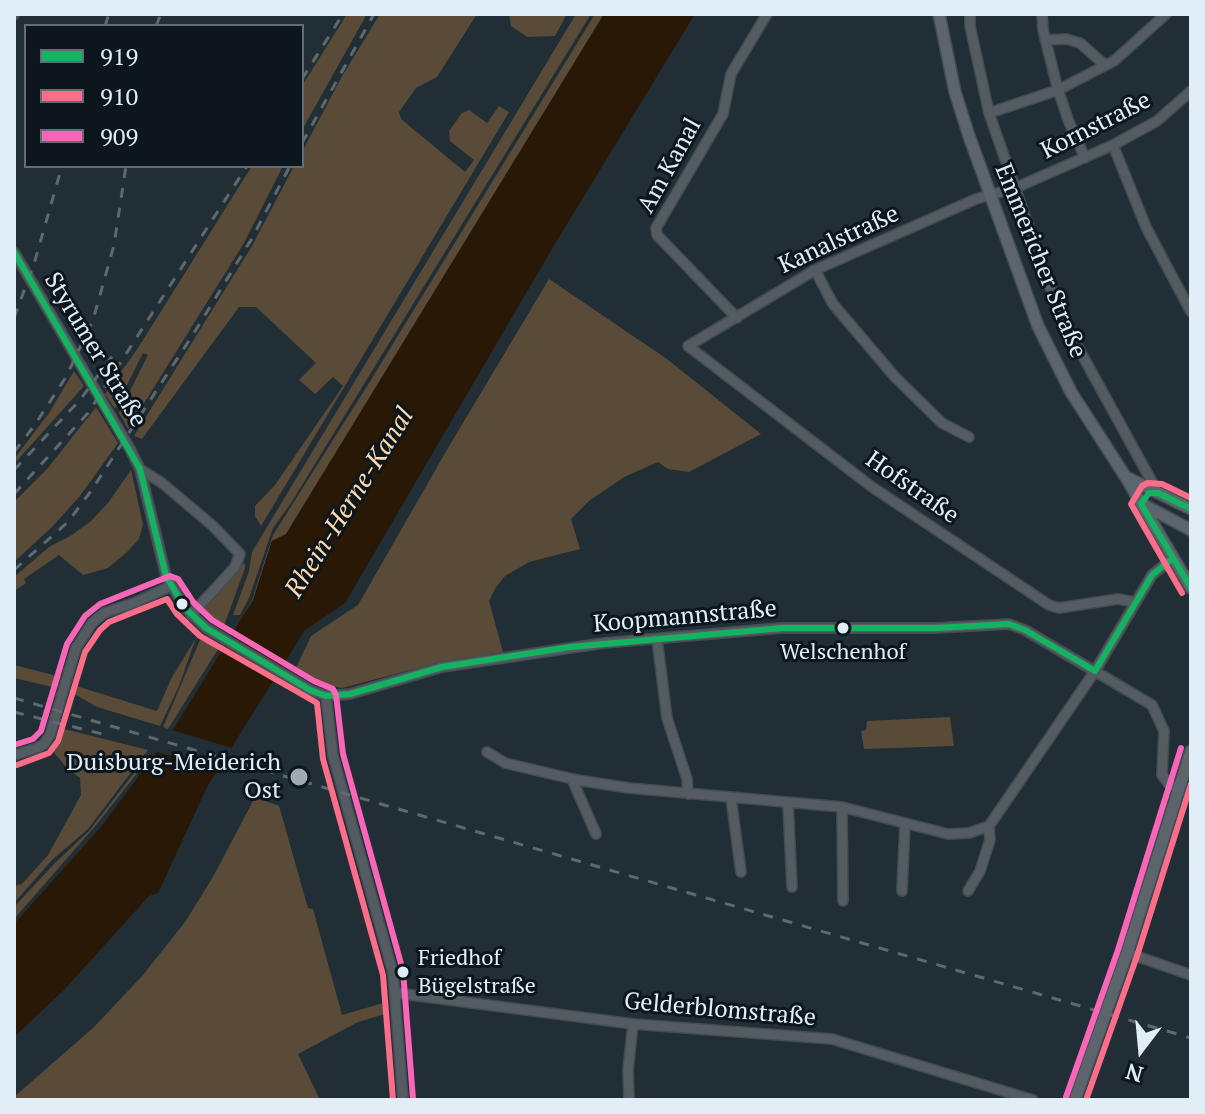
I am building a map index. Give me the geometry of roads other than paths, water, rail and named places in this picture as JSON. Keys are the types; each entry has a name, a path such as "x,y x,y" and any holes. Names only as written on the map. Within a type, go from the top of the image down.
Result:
{"main road":[{"name":"Emmericher Straße","path":"939,14 955,92 1022,288 1055,362 1089,422 1131,482 1191,588"},
{"path":"1131,482 1191,509"},
{"path":"1158,493 1149,493 1141,504 1191,530"},
{"path":"1075,1100 1127,953 1191,751"}],"street":[{"name":"Am Kanal","path":"737,318 657,235 656,228 723,114 731,74 767,14"},
{"name":"Emmericher Straße","path":"970,14 989,113 1049,285 1074,340 1158,493"},
{"path":"1042,14 1058,90 1085,158"},
{"path":"989,113 1058,90 1114,61 1166,14"},
{"path":"1046,40 1066,39 1080,43 1105,65"},
{"name":"Kornstraße","path":"1015,188 1113,145 1157,121 1191,91"},
{"path":"1113,145 1146,227 1191,312"},
{"name":"Kanalstraße","path":"688,346 815,270 990,195 1015,188"},
{"name":"Styrumer Straße","path":"14,252 113,417 140,469 169,581"},
{"path":"815,270 833,304 895,377 942,423 969,437"},
{"name":"Hofstraße","path":"688,346 872,487 1049,605 1059,608 1118,599 1134,602"},
{"name":"Styrumer Straße","path":"140,469 162,483 240,554 235,567 191,615"},
{"path":"1131,482 1145,470"},
{"path":"487,752 505,763 572,779 688,794 842,807 948,834 969,833 989,826 1095,671 1134,602 1156,571 1173,558"},
{"path":"14,755 37,748 50,735 76,648 92,623 104,613 134,603 169,581 191,615 218,635 310,690 326,696 333,756 393,973 403,1100"},
{"name":"Koopmannstraße","path":"326,696 350,694 442,667 570,647 783,628 935,628 1001,623 1025,630 1144,699 1158,714 1164,731 1162,775 1179,789"},
{"path":"657,639 667,718 687,779 688,794"},
{"path":"572,779 596,834"},
{"path":"731,798 741,872"},
{"path":"788,803 792,887"},
{"path":"842,807 843,901"},
{"path":"902,891 905,824"},
{"path":"968,891 980,871 990,840 989,826"},
{"path":"1127,953 1191,975"},
{"name":"Gelderblomstraße","path":"396,993 633,1024 832,1039 1033,1100"},
{"path":"629,1100 628,1070 633,1024"}],"water":[{"name":"Rhein-Herne-Kanal","path":"604,14 695,14 556,242 345,603 305,630 208,785 158,893 149,896 64,990 14,1037 14,924 101,827 173,730 253,600 272,541 286,534"}],"railway":[{"path":"106,24 109,14"},
{"path":"157,24 161,14"},
{"path":"304,76 343,14"},
{"path":"304,139 374,14"},
{"path":"14,318 34,264 61,168"},
{"path":"14,452 66,377 93,320 114,245 126,168"},
{"path":"14,494 88,413 246,168"},
{"path":"14,570 68,522 91,491 251,240 289,168"},
{"path":"14,470 80,400 113,355"},
{"path":"14,698 1191,1038"},
{"path":"14,712 102,734"}],"place":[{"name":"Welschenhof","path":"843,628"},
{"name":"Duisburg-Meiderich Ost","path":"299,777"},
{"name":"Friedhof Bügelstraße","path":"403,972"}]}
